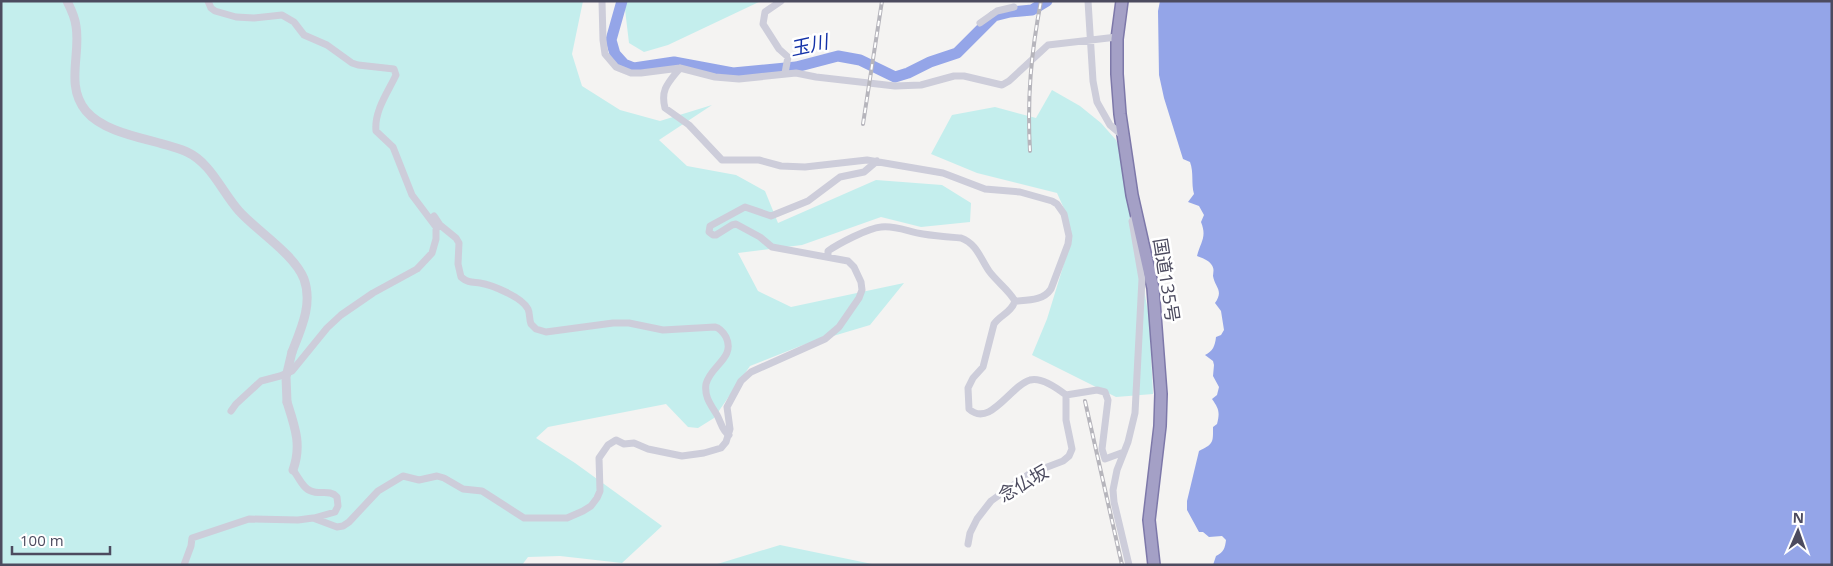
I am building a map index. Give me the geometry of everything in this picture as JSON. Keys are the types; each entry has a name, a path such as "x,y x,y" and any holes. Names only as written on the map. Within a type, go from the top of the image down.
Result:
{"highway":[{"name":"国道135号","path":"1121,6 1118,34 1117,81 1122,135 1153,288 1161,394 1160,426 1149,520 1154,565"}],"street":[{"path":"67,1 77,26 74,73 76,89 86,111 104,125 186,152 200,160 238,210 288,256 304,280 308,303 286,377 287,402 298,441 298,452 293,470 308,490 312,492 330,492 337,497 338,506 335,512 313,518 298,520 249,519 192,538 184,565"},
{"path":"208,1 211,8 215,11 236,17 254,18 282,15 291,18 304,34 327,45 352,63 394,68 396,75 386,91 377,118 376,131 392,148 412,195 437,231 432,253 417,270 373,293 341,315 327,328 292,371 261,381 236,404 232,411"},
{"path":"602,1 603,47 612,64 621,70 631,73 680,68 715,77 739,79 796,73 895,86 922,85 954,76 964,76 1002,85 1048,45 1090,41 1118,34"},
{"path":"781,1 765,12 763,24 779,49 788,57 785,73"},
{"path":"1088,1 1096,102 1110,125 1122,135"},
{"path":"980,23 997,11 1014,7"},
{"path":"680,68 665,89 663,96 666,108 689,125 722,160 758,160 780,166 805,167 867,160 877,161 943,173 985,189 1020,192 1058,204 1064,214 1069,236 1068,244 1051,289 1048,295 1041,298 1015,301"},
{"path":"313,518 337,527 343,526 378,491 403,476 419,480 437,476 463,488 482,491 524,518 567,518 583,512 597,498 600,491 599,458 608,445 616,440 624,444 634,443 655,451 682,456 721,448 729,435 730,428 727,406 741,381 752,372 825,339 839,328 860,298 862,287 854,267 848,261 772,247 760,237 736,224 732,224 716,235 711,234 708,229 712,224 740,208 750,208 771,216 808,201 840,177 864,172 877,161"},
{"path":"428,216 434,216 440,225 456,238 459,243 458,264 462,277 470,283 480,283 501,289 516,299 528,308 531,324 541,331 567,331 613,323 628,323 663,330 715,327 721,329 726,338 728,350 708,378 706,392 707,399 726,433 729,435"},
{"path":"1129,565 1114,502 1114,490 1117,470 1132,428 1135,413 1142,280 1132,221 1137,216"},
{"path":"828,256 828,251 834,246 882,226 921,234 961,238 975,247 989,270 1015,301"},
{"path":"1015,301 1009,312 994,324 983,367 973,378 968,388 969,409 973,413 989,413 1023,384 1032,380 1039,380 1049,384 1066,395 1097,390 1105,392 1108,400 1102,449 1105,459 1124,452"},
{"name":"念仏坂","path":"968,544 970,533 977,519 991,501 1029,474 1063,461 1069,456 1072,449 1066,420 1066,395"}],"shaded area":[{"path":"1,1 583,1 572,54 582,86 620,110 660,121 712,105 659,140 687,166 736,175 765,191 778,223 876,180 942,185 971,203 970,222 921,227 881,217 802,245 738,253 758,291 791,307 904,283 870,325 803,345 750,366 714,418 698,428 688,427 666,404 548,427 536,438 575,463 662,526 622,563 560,556 528,557 522,565 1,565"},
{"path":"624,1 761,1 668,45 644,52 629,43"},
{"path":"1052,90 1080,106 1101,123 1116,140 1124,157 1126,192 1149,317 1153,394 1116,397 1032,355 1047,319 1066,257 1066,213 1057,193 977,173 931,154 952,115 995,107 1036,118"},
{"path":"780,545 877,565 714,565"}],"water":[{"path":"1160,1 1832,1 1832,565 1213,565 1216,556 1224,550 1226,540 1222,536 1209,537 1203,532 1199,532 1187,510 1187,501 1199,451 1212,442 1213,427 1217,424 1218,416 1217,408 1212,399 1217,395 1219,387 1213,376 1213,361 1205,355 1212,350 1216,337 1221,335 1224,330 1221,311 1215,303 1219,292 1213,276 1213,267 1208,261 1197,256 1203,239 1201,222 1204,215 1199,206 1188,202 1194,194 1191,166 1190,162 1183,159 1164,98 1159,75 1158,11"}],"waterway":[{"name":"玉川","path":"622,1 611,40 615,54 624,64 634,68 674,62 733,73 796,67 838,56 860,60 895,77 957,53 994,16 1032,10 1047,1"}],"railway":[{"path":"863,124 882,1"},
{"path":"1030,151 1029,113 1031,76 1041,1"},
{"path":"1085,401 1122,565"}]}
